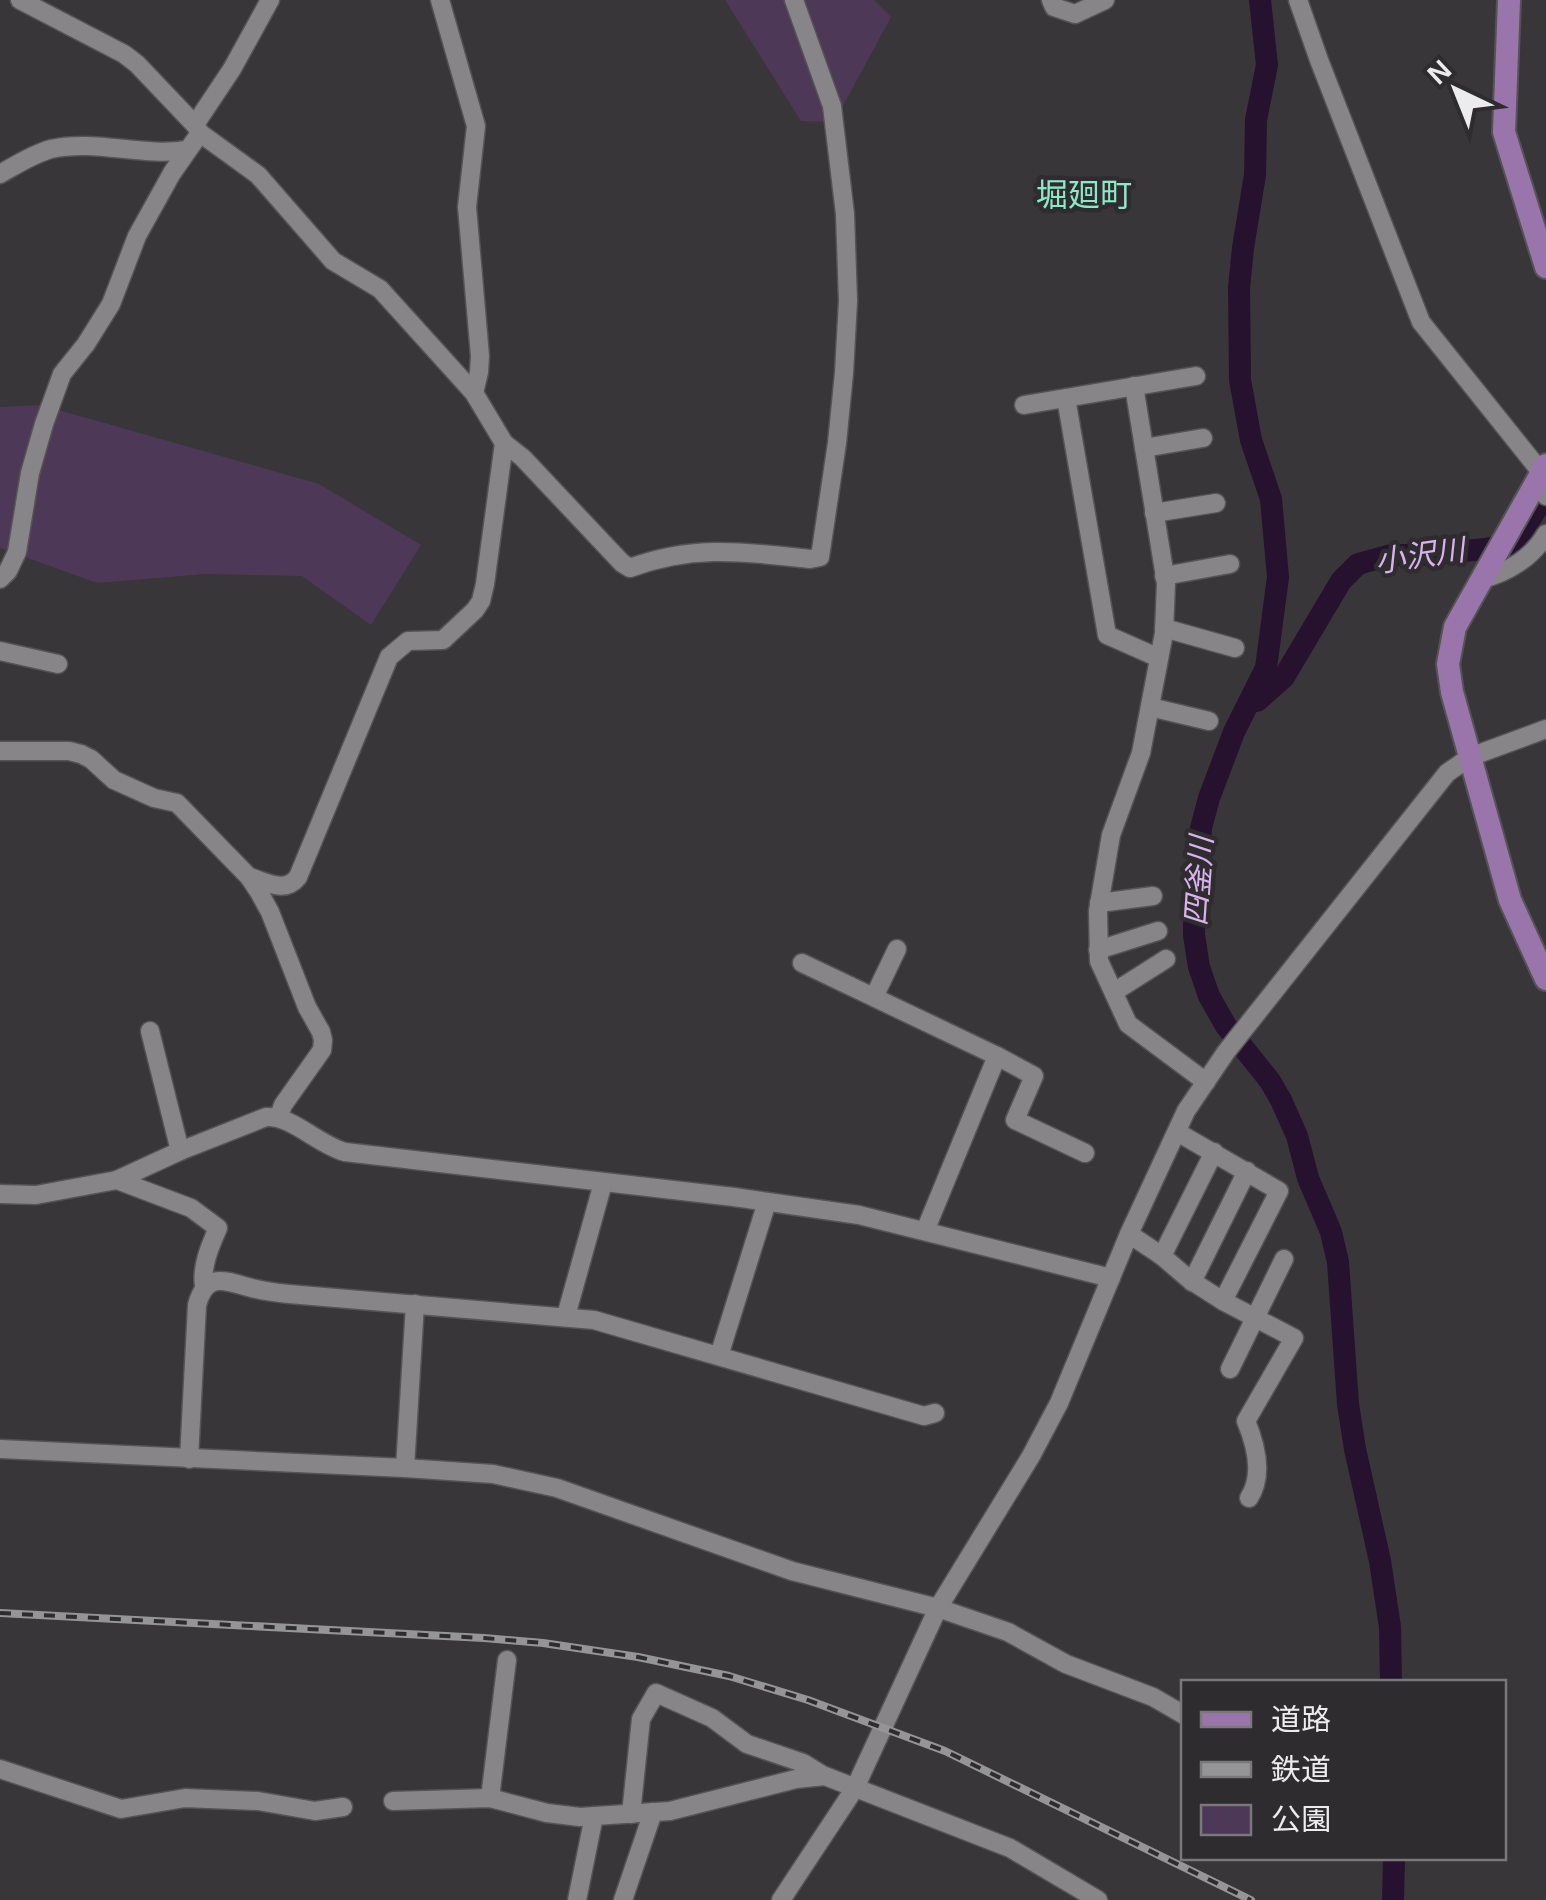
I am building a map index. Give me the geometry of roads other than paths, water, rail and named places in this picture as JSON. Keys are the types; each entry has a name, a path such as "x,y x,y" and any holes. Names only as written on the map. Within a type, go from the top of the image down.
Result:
{"main road":[{"path":"1509,0 1504,132 1546,267"},
{"path":"1544,478 1455,627 1448,664 1452,692 1514,913 1546,979"}],"street":[{"path":"20,0 124,54 198,129 258,175 333,261 380,289 474,393 504,443 630,568 657,558 713,550 820,557 844,373 848,301 845,214 832,106 794,0"},
{"path":"0,579 16,552 30,473 62,374 111,304 137,236 270,0"},
{"path":"440,0 476,126 467,208 480,356 474,393"},
{"path":"1051,0 1054,7 1075,14 1105,0"},
{"path":"1298,0 1421,322 1544,478"},
{"path":"0,174 43,152 67,147 166,153 186,150"},
{"path":"1024,404 1196,376"},
{"path":"1134,386 1164,576 1164,628 1141,754 1111,834 1099,903 1098,960 1128,1024 1206,1082"},
{"path":"1066,398 1107,635 1159,658"},
{"path":"1144,448 1203,438"},
{"path":"249,877 283,887 293,883 392,652 414,640 443,640 478,606 485,584 504,443"},
{"path":"1154,513 1216,503"},
{"path":"1482,579 1500,575 1521,561 1546,534"},
{"path":"1164,576 1230,564"},
{"path":"1164,628 1235,648"},
{"path":"0,651 58,664"},
{"path":"1150,707 1209,721"},
{"path":"781,1900 855,1788 938,1608 1056,1409 1129,1234 1186,1111 1226,1052 1448,773 1470,757 1546,729"},
{"path":"0,751 69,752 91,758 114,780 178,804 249,877 270,912 306,1007 324,1040 322,1050 283,1104 279,1116"},
{"path":"1099,903 1154,896"},
{"path":"1098,950 1158,931"},
{"path":"874,997 897,948"},
{"path":"1114,992 1166,959"},
{"path":"802,963 1034,1076 1016,1120 1084,1153"},
{"path":"150,1031 180,1150"},
{"path":"925,1231 997,1056"},
{"path":"0,1194 36,1195 117,1180 266,1116 279,1116 329,1147 345,1152 859,1215 1111,1278"},
{"path":"1177,1132 1279,1191 1223,1301"},
{"path":"1162,1256 1214,1152"},
{"path":"1192,1282 1247,1172"},
{"path":"117,1180 191,1208 218,1228 210,1245 197,1304 189,1459"},
{"path":"566,1316 603,1183"},
{"path":"719,1356 767,1202"},
{"path":"1129,1234 1192,1282 1294,1338 1246,1421 1257,1448 1256,1488 1249,1498"},
{"path":"1230,1369 1284,1259"},
{"path":"204,1286 224,1280 289,1294 566,1316 616,1324 924,1416 935,1413"},
{"path":"405,1468 414,1304"},
{"path":"0,1448 494,1474 557,1488 792,1571 938,1608 1008,1632 1066,1664 1153,1697 1181,1713"},
{"path":"490,1798 507,1660"},
{"path":"631,1814 641,1719 656,1693 712,1718 747,1744 803,1762 825,1776 1010,1848 1098,1900"},
{"path":"0,1768 121,1809 185,1798 258,1801 314,1811 342,1807"},
{"path":"393,1801 490,1798 580,1817 670,1811 796,1779 825,1776"},
{"path":"624,1900 653,1812"},
{"path":"577,1900 594,1816"}],"waterway":[{"name":"四釜川","path":"1260,0 1267,65 1256,120 1255,175 1239,288 1240,380 1251,440 1271,499 1278,577 1266,668 1234,732 1201,828 1194,935 1209,996 1226,1026 1281,1100 1331,1232 1338,1262 1348,1404 1390,1627 1391,1680"},
{"name":"小沢川","path":"1257,701 1284,677 1341,581 1358,564 1391,555 1486,549 1514,543 1546,495"},
{"name":"四釜川","path":"1393,1900 1394,1860"}],"railway":[{"path":"0,1613 543,1643 729,1676 808,1700 945,1751 1251,1900"}],"district":[{"name":"堀廻町","path":"1084,195"}]}
